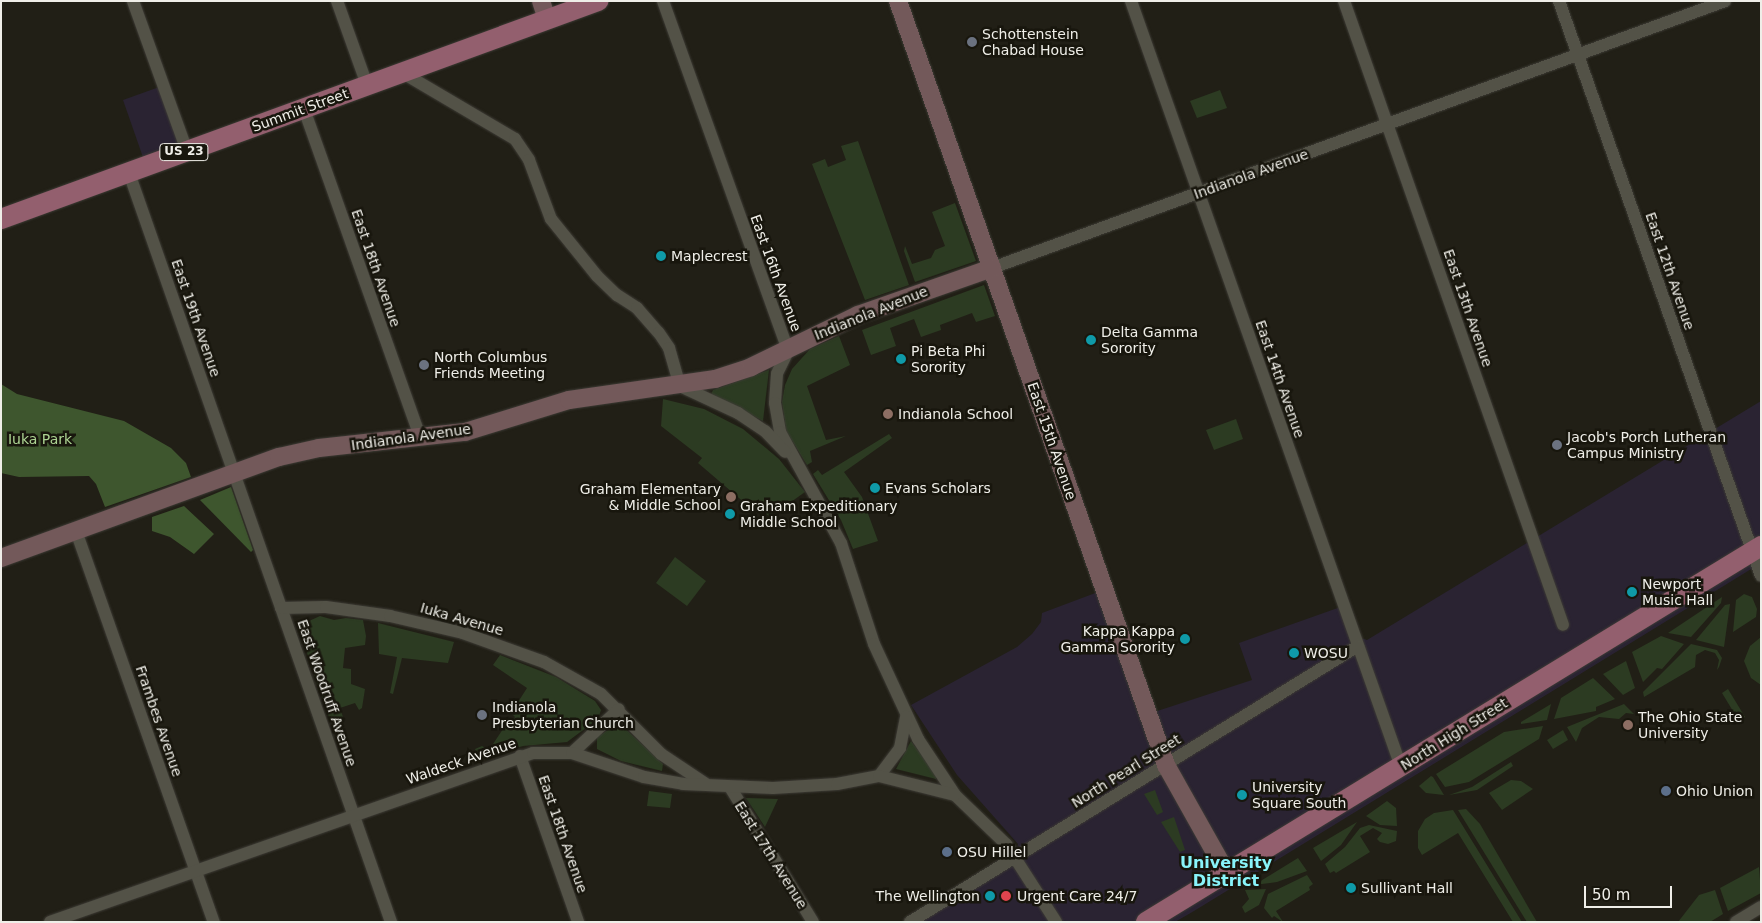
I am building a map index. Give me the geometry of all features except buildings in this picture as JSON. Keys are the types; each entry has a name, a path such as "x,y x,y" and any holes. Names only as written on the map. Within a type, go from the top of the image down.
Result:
{"main road":[{"name":"Summit Street","path":"3,214 129,173 403,73 544,10 598,1"},
{"name":"North High Street","path":"1146,922 1756,548"}],"street":[{"path":"133,1 187,151"},
{"path":"337,1 367,85"},
{"name":"East 16th Avenue","path":"663,1 788,351 777,374 775,404 780,432 792,458 841,543 874,644 906,717 955,795 993,828 1015,856 1056,922"},
{"name":"East 15th Avenue","path":"898,1 1166,765 1226,872"},
{"name":"East 14th Avenue","path":"1131,1 1401,767"},
{"name":"East 13th Avenue","path":"1344,1 1563,625"},
{"name":"East 12th Avenue","path":"1559,1 1756,548 1761,576"},
{"name":"Indianola Avenue","path":"1,558 234,473 319,448 465,432 569,400 680,386 714,379 788,351 858,315 1726,1"},
{"path":"403,73 515,139 528,160 551,219 607,286 636,308 659,333 669,348 680,386 751,422 792,458"},
{"name":"East 18th Avenue","path":"304,109 420,437"},
{"name":"East 19th Avenue","path":"129,173 234,473"},
{"name":"East Woodruff Avenue","path":"234,473 391,922"},
{"name":"Frambes Avenue","path":"76,531 214,922"},
{"name":"Iuka Avenue","path":"281,608 353,610 463,633 568,673 619,709 661,754 710,786"},
{"name":"North Pearl Street","path":"910,922 1358,646"},
{"path":"572,753 619,709"},
{"path":"879,776 900,748 906,717"},
{"name":"Waldeck Avenue","path":"50,922 520,756 545,752 572,753 644,777 710,786 802,786 879,776 955,795"},
{"name":"East 18th Avenue","path":"520,756 578,922"},
{"name":"East 17th Avenue","path":"730,787 813,922"},
{"path":"1736,922 1761,907"}],"shaded area":[{"path":"162,86 185,149 145,163 123,100"},
{"path":"1761,401 1761,563 1194,911 1175,922 910,922 1015,857 1018,844 957,775 911,705 1017,647 1032,634 1041,622 1042,613 1098,592 1142,716 1252,680 1239,643 1349,604 1361,638 1367,640"}],"green space":[{"path":"1220,90 1227,108 1197,118 1190,101"},
{"path":"858,141 909,285 865,300 812,164 825,159 828,167 846,160 841,146"},
{"path":"955,203 976,261 915,282 904,251 905,246 912,264 931,258 935,250 945,246 932,212"},
{"path":"984,285 995,316 976,322 972,313 940,325 941,330 921,337 914,319 890,328 896,346 871,355 862,330"},
{"path":"839,336 850,365 807,386 826,440 846,436 810,451 812,462 807,465 786,431 782,402 785,385 792,369 810,349"},
{"path":"769,370 763,421 711,394 713,390"},
{"name":"Iuka Park","path":"1,384 17,394 124,421 171,448 186,463 191,477 105,507 96,484 89,476 19,477 1,473"},
{"path":"663,399 704,409 743,429 779,459 805,492 770,517 757,506 753,510 698,463 702,458 661,426"},
{"path":"1236,419 1243,439 1214,450 1206,430"},
{"path":"889,434 892,438 844,472 862,497 878,541 853,549 841,520 813,474 818,470 822,475"},
{"path":"231,487 253,550 251,552 200,500"},
{"path":"184,506 214,534 194,554 170,537 152,531 152,517"},
{"path":"675,557 706,581 687,606 656,583"},
{"path":"1744,594 1752,597 1757,609 1756,617 1733,632 1736,600"},
{"path":"1722,597 1721,603 1691,637 1668,633"},
{"path":"1730,604 1724,647 1696,640 1725,605"},
{"path":"320,616 334,620 346,618 363,620 366,636 365,645 345,648 343,668 351,669 351,684 365,689 362,708 359,710 355,703 340,708 343,717 330,721 302,638 309,621"},
{"path":"378,623 454,642 448,663 402,658 393,694 390,693 397,657 379,654"},
{"path":"1661,636 1684,644 1662,669 1657,668 1643,682 1632,652"},
{"path":"1761,637 1761,685 1751,678 1744,661 1750,646"},
{"path":"1691,644 1717,650 1722,658 1717,670 1719,660 1715,653 1705,650 1696,655 1695,667 1644,697 1643,692"},
{"path":"500,655 556,677 595,701 601,710 598,719 567,742 523,746 479,760 475,749 482,746 489,750 505,726 508,727 515,717 511,713 527,688 493,665"},
{"path":"1626,661 1635,688 1623,695 1603,674"},
{"path":"1593,678 1615,699 1596,707 1596,711 1554,719 1561,698"},
{"path":"1728,689 1745,717 1739,721 1722,693"},
{"path":"1551,704 1547,720 1521,724 1521,722"},
{"path":"1624,704 1634,714 1626,713 1619,719 1599,717 1582,728 1576,742 1567,727"},
{"path":"619,723 663,764 662,771 621,761 597,749 597,737"},
{"path":"1543,726 1539,739 1469,782 1445,787 1436,774 1504,732"},
{"path":"1563,730 1568,740 1553,749 1547,740"},
{"path":"911,741 936,774 936,779 896,769"},
{"path":"1511,762 1513,766 1477,790 1449,795 1472,787"},
{"path":"1431,776 1444,795 1426,793 1419,786"},
{"path":"1511,780 1521,781 1533,789 1502,810 1489,793"},
{"path":"1155,790 1163,812 1157,815 1144,794"},
{"path":"649,791 672,794 670,808 647,806"},
{"path":"746,798 778,799 765,827"},
{"path":"1387,801 1396,808 1397,826 1380,825 1366,816"},
{"path":"1466,809 1480,824 1537,922 1527,922 1458,810"},
{"path":"1453,810 1522,922 1513,922 1458,833 1422,855 1418,848 1418,831 1425,819 1434,813"},
{"path":"1174,817 1185,850 1180,852 1161,822"},
{"path":"1357,822 1341,845 1321,861 1313,848"},
{"path":"1369,825 1397,831 1396,841 1388,844 1380,842 1377,839 1382,833 1373,828 1360,836 1370,852 1336,873 1334,871 1330,873 1325,864 1345,847 1360,828"},
{"path":"1298,858 1307,871 1277,882 1254,885"},
{"path":"1759,867 1761,893 1728,911 1720,888"},
{"path":"1307,875 1313,884 1309,887 1310,890 1276,911 1283,922 1274,916 1272,918 1264,908 1268,894"},
{"path":"1266,889 1259,905 1245,913 1242,907 1249,899 1245,890"},
{"path":"1715,890 1723,914 1710,922 1678,922 1699,895"}],"place":[{"name":"Schottenstein Chabad House","path":"972,42"},
{"name":"Maplecrest","path":"661,256"},
{"name":"Delta Gamma Sorority","path":"1091,340"},
{"name":"Pi Beta Phi Sorority","path":"901,359"},
{"name":"North Columbus Friends Meeting","path":"424,365"},
{"name":"Indianola School","path":"888,414"},
{"name":"Jacob's Porch Lutheran Campus Ministry","path":"1557,445"},
{"name":"Evans Scholars","path":"875,488"},
{"name":"Graham Elementary & Middle School","path":"731,497"},
{"name":"Graham Expeditionary Middle School","path":"730,514"},
{"name":"Newport Music Hall","path":"1632,592"},
{"name":"Kappa Kappa Gamma Sorority","path":"1185,639"},
{"name":"WOSU","path":"1294,653"},
{"name":"Indianola Presbyterian Church","path":"482,715"},
{"name":"The Ohio State University","path":"1628,725"},
{"name":"Ohio Union","path":"1666,791"},
{"name":"University Square South","path":"1242,795"},
{"name":"OSU Hillel","path":"947,852"},
{"name":"Sullivant Hall","path":"1351,888"},
{"name":"The Wellington","path":"990,896"},
{"name":"Urgent Care 24/7","path":"1006,896"}],"district":[{"name":"University District","path":"1226,872"}]}
